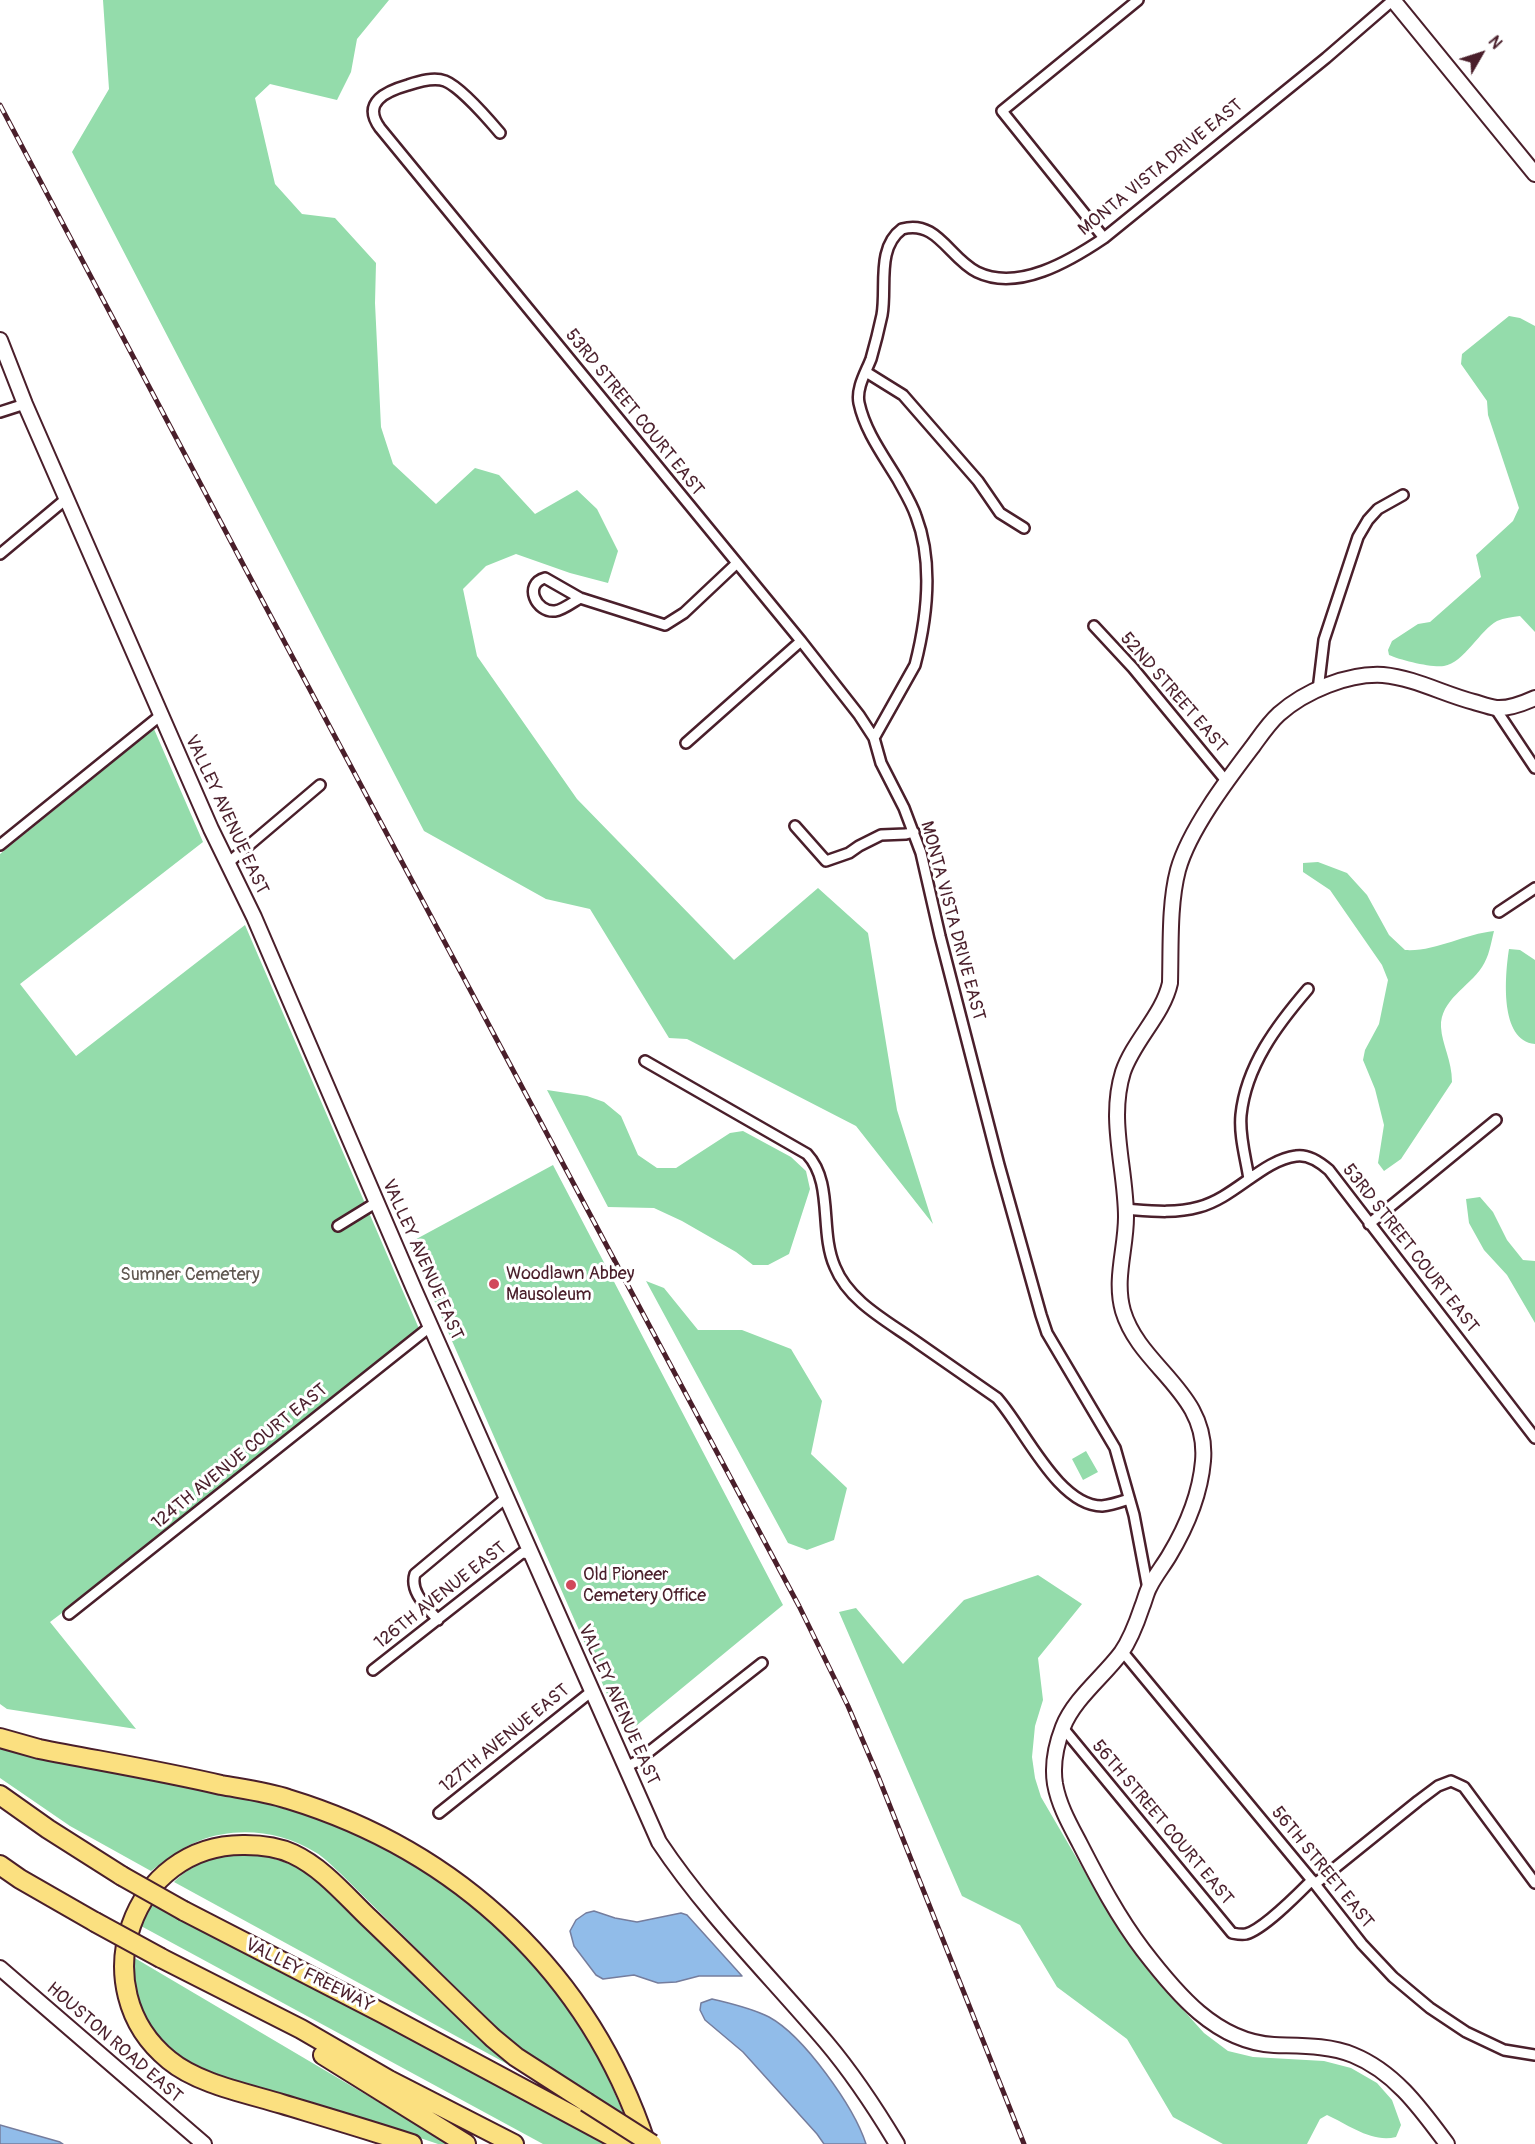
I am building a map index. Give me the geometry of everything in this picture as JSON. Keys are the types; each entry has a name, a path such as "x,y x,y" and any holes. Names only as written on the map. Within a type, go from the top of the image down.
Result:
{"highway":[{"path":"0,1738 39,1749 286,1798 335,1815 382,1836 428,1862 471,1892 510,1927 560,1982 592,2027 608,2056 646,2144"},
{"name":"VALLEY FREEWAY","path":"0,1795 48,1830 184,1911 382,2013 626,2144"},
{"path":"412,2144 191,2074 175,2065 154,2047 142,2031 129,2001 124,1957 134,1915 145,1896 171,1869 189,1857 212,1848 235,1844 276,1848 294,1854 328,1878 493,2038 516,2057 652,2144"},
{"path":"0,1865 20,1879 161,1958 301,2029 389,2080 514,2144"},
{"path":"205,1981 466,2144"}],"street":[{"path":"1104,238 1002,111 1138,0"},
{"path":"1394,0 1535,174"},
{"name":"MONTA VISTA DRIVE EAST","path":"1148,1589 1130,1499 1114,1448 1047,1333 1041,1315 999,1165 940,936 927,875 914,832 881,763 874,738 915,665 927,583 924,547 916,516 864,420 859,404 859,390 879,326 884,301 885,255 891,239 902,229 920,227 934,233 970,268 978,273 1001,279 1040,272 1073,257 1104,238 1394,0"},
{"name":"53RD STREET COURT EAST","path":"501,133 446,81 428,80 389,91 376,101 374,107 373,116 380,128 801,641 859,715 874,738"},
{"name":"VALLEY AVENUE EAST","path":"0,340 66,499 211,829 254,917 318,1068 659,1842 698,1894 828,2044 875,2108 897,2144"},
{"path":"866,372 903,395 978,481 1000,513 1024,528"},
{"path":"0,412 25,404"},
{"path":"1318,690 1324,640 1358,537 1378,509 1403,495"},
{"path":"0,554 66,499"},
{"path":"580,598 557,611 551,611 540,606 535,600 533,588 536,583 545,578 580,598 665,625 684,613 736,564"},
{"name":"52ND STREET EAST","path":"1094,626 1133,668 1227,782"},
{"path":"686,742 801,641"},
{"path":"1447,2144 1398,2084 1370,2063 1344,2052 1305,2046 1273,2045 1243,2038 1223,2030 1197,2012 1174,1989 1115,1911 1060,1804 1054,1770 1063,1728 1081,1700 1122,1651 1141,1611 1148,1589 1189,1519 1198,1490 1203,1461 1203,1446 1197,1422 1186,1397 1140,1343 1127,1322 1119,1283 1126,1218 1117,1110 1123,1073 1134,1049 1167,994 1170,982 1173,909 1179,867 1201,823 1227,782 1278,715 1318,690 1340,681 1380,675 1412,680 1455,697 1496,708 1508,707 1535,698"},
{"path":"1496,708 1535,768"},
{"path":"0,845 161,715"},
{"path":"228,863 320,785"},
{"path":"795,826 826,861 849,854 859,846 881,836 914,832"},
{"path":"1499,912 1535,888"},
{"path":"1249,1179 1241,1115 1248,1084 1274,1030 1308,989"},
{"path":"645,1061 807,1154 820,1171 830,1257 849,1289 870,1308 997,1398 1054,1477 1073,1497 1100,1506 1130,1499"},
{"path":"1369,1224 1496,1120"},
{"name":"53RD STREET COURT EAST","path":"1125,1209 1163,1213 1200,1207 1230,1193 1282,1160 1297,1155 1321,1163 1329,1170 1535,1438"},
{"path":"338,1226 377,1202"},
{"name":"124TH AVENUE COURT EAST","path":"69,1614 431,1326"},
{"path":"438,1620 415,1588 413,1580 415,1574 507,1497"},
{"name":"126TH AVENUE EAST","path":"373,1670 522,1553 532,1554"},
{"name":"56TH STREET EAST","path":"1122,1651 1362,1944 1414,1996 1466,2032 1503,2050 1535,2055"},
{"path":"625,1767 636,1762 762,1663"},
{"name":"127TH AVENUE EAST","path":"439,1813 592,1690"},
{"name":"56TH STREET COURT EAST","path":"1063,1728 1232,1933 1247,1934 1260,1926 1313,1882"},
{"path":"1313,1882 1418,1800 1446,1782 1455,1781 1464,1786 1535,1883"},
{"name":"HOUSTON ROAD EAST","path":"0,1968 204,2144"}],"green space":[{"path":"103,0 389,0 357,39 351,72 337,100 270,84 255,98 275,184 302,214 335,218 376,263 375,303 381,427 393,464 436,504 475,468 499,475 535,514 577,490 597,509 618,551 608,583 570,573 516,554 486,566 463,589 477,656 577,799 734,960 818,888 868,933 897,1110 933,1224 856,1126 687,1039 669,1038 590,909 546,899 424,831 72,152 109,89"},
{"path":"1509,316 1520,318 1535,326 1535,632 1520,616 1508,618 1491,625 1465,653 1451,664 1432,666 1394,657 1389,655 1388,650 1392,641 1418,624 1430,622 1481,577 1476,555 1513,521 1519,508 1488,415 1487,401 1461,364 1462,354"},
{"name":"Sumner Cemetery","path":"154,729 203,842 20,984 76,1056 245,925 420,1331 216,1497 50,1622 136,1729 7,1709 0,1704 0,854"},
{"path":"1318,862 1347,873 1367,895 1389,935 1405,950 1438,946 1494,931 1490,950 1484,963 1450,1001 1442,1017 1442,1034 1452,1082 1401,1159 1384,1171 1378,1163 1384,1125 1375,1089 1363,1060 1365,1050 1379,1024 1388,980 1382,965 1330,890 1303,872 1303,863"},
{"path":"1509,949 1520,950 1535,960 1535,1044 1523,1040 1515,1032 1510,1019 1506,990"},
{"path":"547,1090 587,1096 604,1102 621,1116 638,1155 657,1168 676,1168 730,1133 743,1131 791,1157 806,1171 810,1189 789,1254 768,1265 753,1265 736,1252 654,1208 608,1207"},
{"path":"553,1165 783,1605 625,1735 409,1243"},
{"path":"1480,1197 1493,1212 1507,1240 1523,1260 1535,1261 1535,1323 1507,1275 1484,1250 1469,1223 1466,1199"},
{"path":"646,1281 664,1288 698,1330 742,1330 791,1349 822,1401 811,1454 847,1488 834,1540 807,1550 788,1543"},
{"path":"1086,1451 1098,1472 1083,1480 1072,1459"},
{"path":"1038,1575 1082,1604 1038,1658 1043,1700 1035,1726 1032,1757 1035,1778 1041,1797 1111,1917 1150,1973 1204,2033 1228,2051 1253,2057 1324,2061 1351,2068 1377,2083 1392,2100 1401,2125 1396,2137 1378,2138 1327,2115 1320,2119 1307,2144 1223,2144 1173,2117 1127,2039 1057,1987 1020,1925 962,1896 839,1612 856,1608 903,1664 964,1600"},
{"path":"0,1745 78,1765 265,1801 317,1815 356,1832 430,1872 496,1924 552,1986 599,2058 625,2117 519,2047 340,1873 315,1852 288,1839 273,1835 228,1833 192,1844 151,1871 70,1826 0,1778"},
{"path":"240,1852 260,1854 301,1868 324,1885 439,2000 520,2071 174,1882 181,1875 204,1862"},
{"path":"154,1900 607,2144 543,2144 141,1926"},
{"path":"133,1957 447,2144 438,2144 361,2118 237,2082 199,2069 176,2057 144,2020 132,1983"}],"water":[{"path":"594,1911 637,1922 681,1913 687,1915 742,1976 699,1976 676,1982 658,1983 634,1975 603,1979 596,1975 574,1946 570,1931 576,1920"},
{"path":"712,1999 748,2009 769,2017 783,2026 826,2074 851,2111 866,2144 824,2144 743,2052 705,2020 700,2010 701,2003"},
{"path":"0,2125 60,2142 63,2144 0,2144"}],"railway":[{"path":"0,105 799,1606 848,1706 878,1776 1024,2144"}],"place":[{"name":"Woodlawn Abbey Mausoleum","path":"494,1284"},
{"name":"Old Pioneer Cemetery Office","path":"571,1585"}]}
